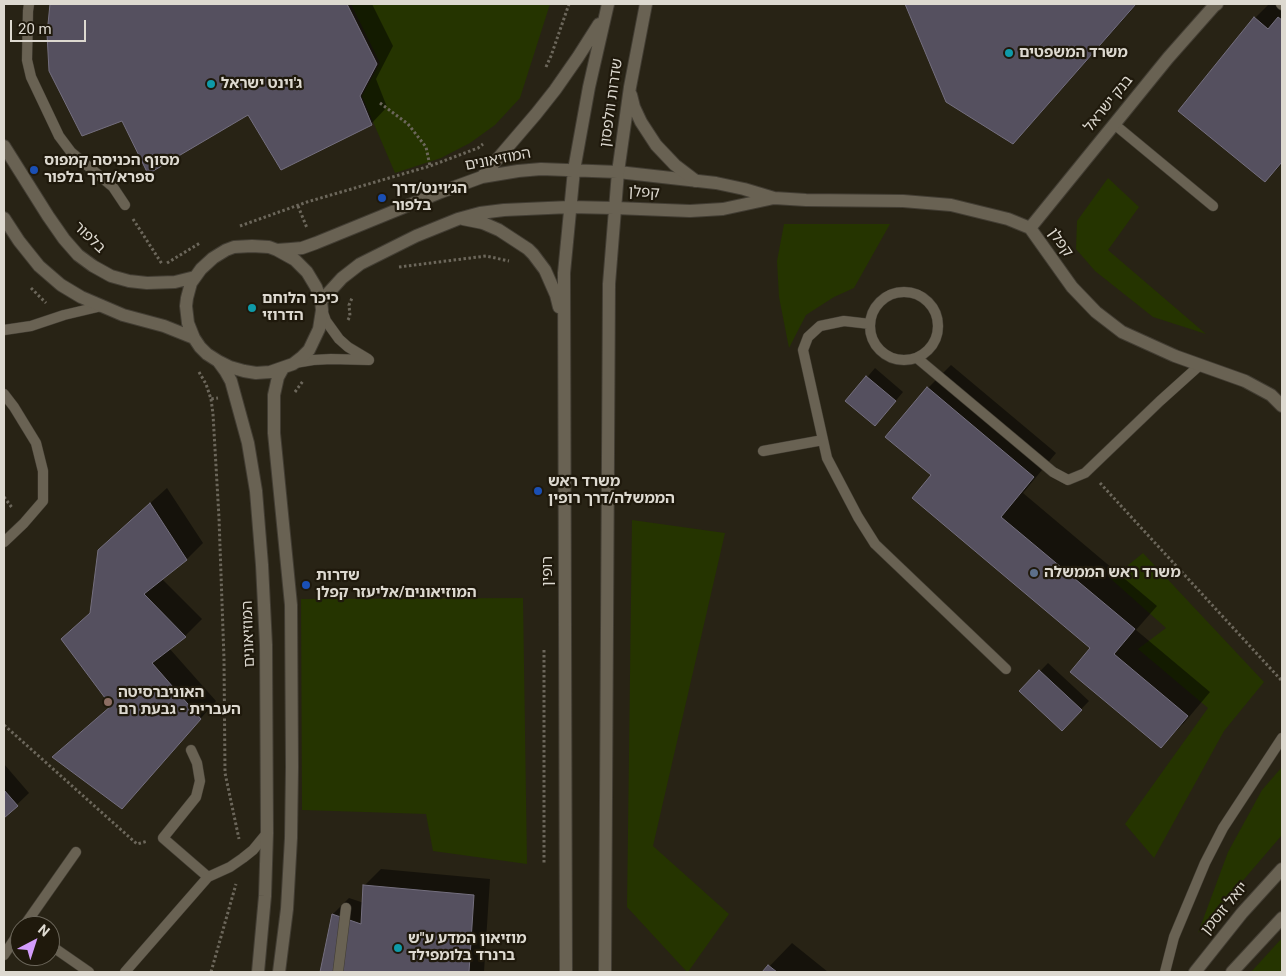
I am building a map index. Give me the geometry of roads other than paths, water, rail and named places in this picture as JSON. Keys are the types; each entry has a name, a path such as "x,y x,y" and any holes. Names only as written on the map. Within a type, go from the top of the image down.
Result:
{"street":[{"name":"שדרות וולפסון","path":"615,208 630,87 646,4"},
{"name":"בנק ישראל","path":"1030,228 1168,58 1214,6 1218,4"},
{"name":"שדרות וולפסון","path":"574,170 589,87 607,8"},
{"path":"482,177 555,90 578,58 607,8"},
{"path":"630,87 634,107 648,134 675,165 696,181"},
{"name":"בלפור","path":"4,146 64,239 93,266 111,276 147,283 175,282 195,277"},
{"name":"המוזיאונים","path":"277,250 297,248 316,243 482,177 533,169 618,172"},
{"name":"רופין","path":"566,972 563,324 564,273 574,170"},
{"name":"קפלן","path":"618,172 716,183 774,198 951,205 1008,219 1030,228 1072,287 1096,312 1122,332 1175,356 1244,381 1271,395 1282,406"},
{"name":"קפלן","path":"570,207 690,212 723,209 774,198"},
{"path":"322,306 342,278 360,264 416,236 458,219 480,213 504,210 570,207"},
{"path":"605,972 609,284 615,208"},
{"path":"4,218 39,266 61,285 81,297 124,315 164,326 194,338"},
{"path":"458,219 483,223 499,230 516,240 533,254 545,270 556,295 563,324"},
{"path":"279,972 287,908 291,838 291,605 274,433 274,395 278,377 288,366 309,350 314,341 319,329 322,306 316,287 307,272 295,260 277,250 269,247 234,247 207,262 195,277 188,291 186,306 188,323 194,338 218,362 230,367 256,373 270,372 288,366"},
{"name":"המוזיאונים","path":"218,362 231,381 248,443 256,491 262,565 266,645 267,833 265,896 258,972"},
{"name":"יואל זוסמן","path":"1195,972 1242,913 1282,869"},
{"path":"1232,972 1282,918"}],"lane":[{"path":"29,4 27,60 31,78 63,142 78,159 101,176 113,188 125,205"},
{"path":"1114,124 1213,206"},
{"path":"906,292 918,295 934,310 937,321 937,333 934,342 927,351 917,358 906,360 894,359 876,346 871,336 870,324 873,313 879,303 894,294 906,292"},
{"path":"4,330 31,326 64,315 102,306"},
{"path":"288,366 313,360 369,360 339,339 326,321 322,306"},
{"path":"870,324 844,321 820,326 808,337 803,350 827,458 858,517 875,544 1006,669"},
{"path":"917,358 1053,472 1068,480 1085,472 1200,365"},
{"path":"4,394 36,443 43,471 43,502 4,542"},
{"path":"763,451 823,440"},
{"path":"1165,972 1174,937 1222,828 1282,738"},
{"path":"190,750 197,763 200,781 196,797 163,838 208,877"},
{"path":"126,972 208,877 230,867 254,850 267,833"},
{"path":"31,916 76,852"},
{"path":"338,972 346,908"},
{"path":"60,952 89,972"}],"place":[{"name":"משרד המשפטים","path":"1009,53"},
{"name":"ג'וינט ישראל","path":"211,84"},
{"name":"מסוף הכניסה קמפוס ספרא/דרך בלפור","path":"34,170"},
{"name":"הג׳וינט/דרך בלפור","path":"382,198"},
{"name":"כיכר הלוחם הדרוזי","path":"252,308"},
{"name":"משרד ראש הממשלה/דרך רופין","path":"538,491"},
{"name":"משרד ראש הממשלה","path":"1034,573"},
{"name":"שדרות המוזיאונים/אליעזר קפלן","path":"306,585"},
{"name":"האוניברסיטה העברית - גבעת רם","path":"108,702"},
{"name":"מוזיאון המדע ע\"ש ברנרד בלומפילד","path":"398,948"}]}
